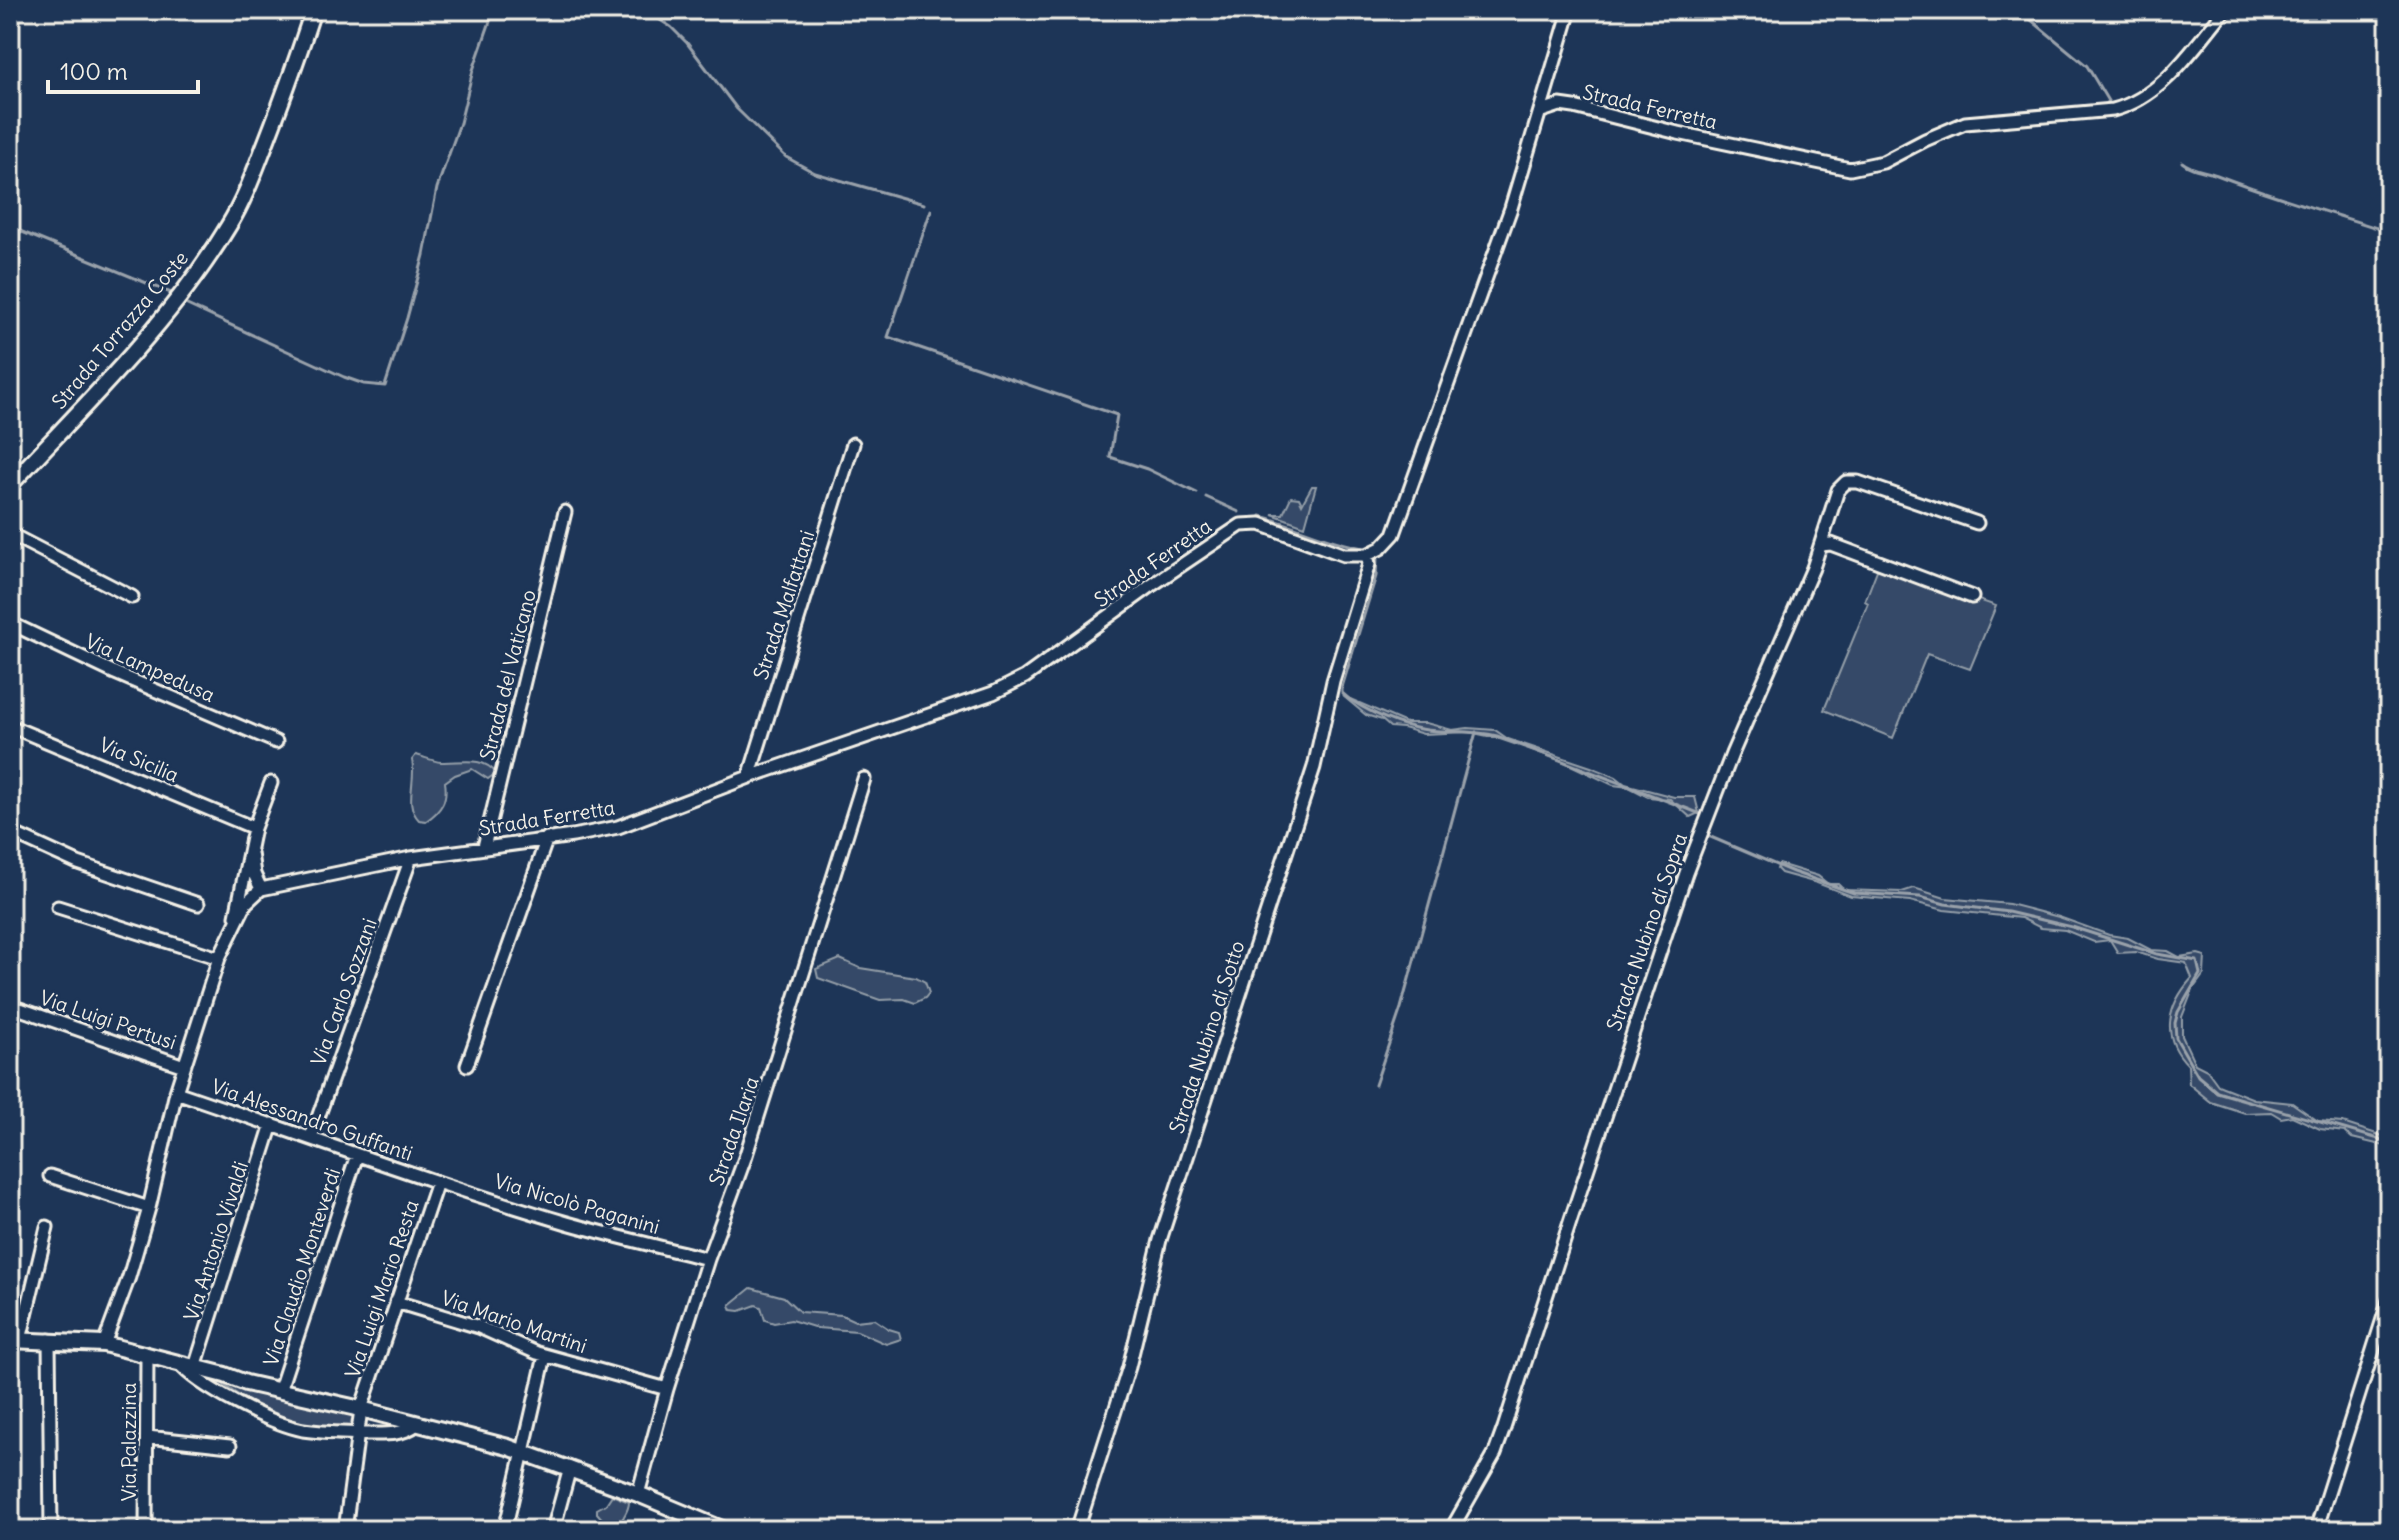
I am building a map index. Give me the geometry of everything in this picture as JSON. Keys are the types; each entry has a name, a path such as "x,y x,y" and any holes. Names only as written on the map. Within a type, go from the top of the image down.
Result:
{"street":[{"name":"Strada Torrazza Coste","path":"10,485 140,344 203,264 229,225 245,195 313,10"},
{"path":"1367,555 1381,548 1394,534 1504,229 1570,10"},
{"name":"Strada Ferretta","path":"1542,111 1560,105 1850,169 1883,162 1965,123 2128,107 2163,83 2225,10"},
{"path":"1548,87 1552,99 1560,105"},
{"name":"Strada Malfattani","path":"749,777 853,444"},
{"name":"Strada Nubino di Sopra","path":"1451,1530 1480,1483 1500,1441 1690,862 1732,754 1821,545 1838,490 1846,482 1858,482 1977,523"},
{"name":"Strada del Vaticano","path":"484,847 565,512"},
{"name":"Strada Ferretta","path":"261,889 411,858 618,827 749,777 993,693 1015,682 1241,525 1260,524 1344,555 1367,555"},
{"path":"10,534 132,597"},
{"path":"1821,545 1831,544 1972,597"},
{"name":"Strada Nubino di Sotto","path":"1077,1530 1129,1367 1160,1240 1314,767 1333,681 1369,564 1367,555"},
{"name":"Via Lampedusa","path":"10,623 115,673 276,742"},
{"name":"Via Sicilia","path":"10,726 254,828"},
{"name":"Strada Ilaria","path":"638,1494 708,1259 745,1158 864,779"},
{"path":"234,924 254,828 271,783"},
{"path":"10,832 78,863 198,904"},
{"path":"467,1065 547,838"},
{"path":"104,1344 129,1277 176,1092 219,958 246,903 261,889 254,874 250,849"},
{"name":"Via Carlo Sozzani","path":"311,1137 411,858"},
{"path":"58,907 219,958"},
{"name":"Via Luigi Pertusi","path":"20,1009 184,1066"},
{"name":"Via Alessandro Guffanti","path":"176,1092 437,1182"},
{"name":"Via Antonio Vivaldi","path":"195,1367 272,1124"},
{"name":"Via Claudio Monteverdi","path":"278,1389 357,1155"},
{"path":"50,1176 149,1208"},
{"name":"Via Nicolò Paganini","path":"437,1182 569,1223 708,1259"},
{"name":"Via Luigi Mario Resta","path":"345,1530 355,1434 361,1409 437,1182"},
{"path":"47,1227 15,1340 104,1344 250,1384 521,1451 724,1530"},
{"path":"2316,1530 2389,1300"},
{"name":"Via Mario Martini","path":"396,1302 479,1327 545,1356 667,1389"},
{"path":"49,1340 51,1530"},
{"name":"Via Palazzina","path":"146,1530 147,1354"},
{"path":"505,1530 545,1356"},
{"path":"179,1363 188,1374 212,1389 279,1423 317,1432 355,1434 403,1432 417,1424"},
{"path":"147,1437 230,1446"},
{"path":"553,1530 570,1468"}],"shaded area":[{"path":"1312,486 1316,486 1305,526 1272,514 1283,514 1291,497 1299,498 1302,504"},
{"path":"1879,565 1996,606 1970,669 1927,654 1893,738 1824,710 1868,603 1865,601"},
{"path":"1343,696 1406,723 1426,723 1452,730 1495,730 1508,739 1591,767 1625,784 1674,797 1695,797 1699,813 1690,817 1670,799 1648,797 1629,787 1613,785 1560,760 1497,738 1469,732 1423,734 1390,727 1382,720 1366,715"},
{"path":"416,755 441,762 477,762 496,773 488,779 472,769 455,775 445,782 444,800 436,813 426,821 419,820 414,814 411,800 412,760"},
{"path":"1779,864 1818,876 1828,884 1838,884 1844,890 1902,892 1914,888 1945,898 2009,904 2128,938 2151,950 2168,951 2179,957 2205,956 2204,974 2193,989 2182,1017 2182,1036 2195,1064 2207,1070 2218,1085 2254,1099 2292,1103 2318,1121 2343,1123 2389,1138 2389,1147 2352,1138 2345,1132 2320,1129 2292,1116 2281,1118 2271,1112 2245,1113 2211,1102 2189,1084 2188,1065 2173,1044 2170,1033 2172,1010 2192,978 2186,963 2136,952 2118,953 2110,940 2094,942 2065,930 2041,928 2021,918 1944,910 1910,901 1851,896 1781,873 1777,869"},
{"path":"840,959 860,968 916,977 925,982 929,993 915,1003 904,999 880,1000 818,978 816,969"},
{"path":"751,1288 784,1297 800,1312 842,1315 855,1321 874,1319 899,1332 901,1339 886,1344 857,1331 817,1328 791,1320 774,1323 765,1320 761,1307 756,1305 740,1311 732,1310 730,1305"},
{"path":"218,1381 354,1414 354,1424 349,1428 330,1427 280,1416"},
{"path":"612,1495 629,1502 629,1506 619,1530 605,1530 597,1509 606,1504"}],"waterway":[{"path":"185,304 344,377 364,384 385,386 424,255 437,188 494,10"},
{"path":"629,10 657,18 671,27 687,43 737,109 786,157 815,173 924,204"},
{"path":"2019,10 2087,66 2111,106"},
{"path":"2182,162 2194,169 2389,232"},
{"path":"931,210 888,337 1117,415 1110,457 1147,469 1197,493"},
{"path":"10,227 171,293"},
{"path":"1206,497 1239,512"},
{"path":"1261,516 1368,549"},
{"path":"1377,558 1376,576 1342,687 1342,693 1349,699 1403,725 1497,736 1702,817"},
{"path":"1375,1085 1401,1008 1476,732"},
{"path":"1706,835 1793,872 1854,893 1920,897 1945,904 2008,912 2072,927 2157,954 2197,961 2200,974 2175,1023 2176,1038 2198,1076 2217,1092 2389,1142"}]}
